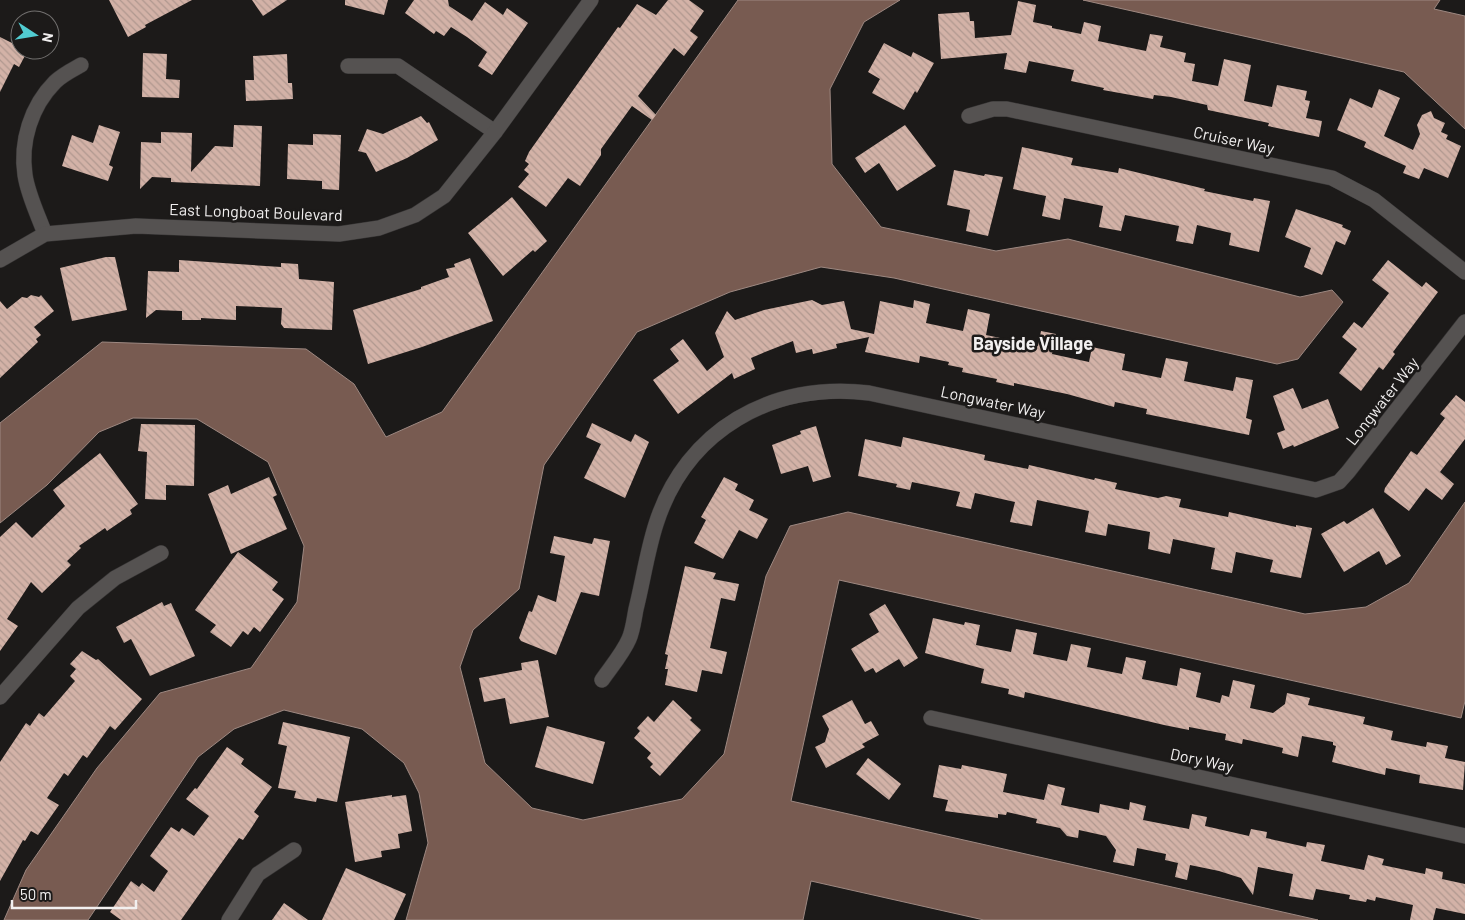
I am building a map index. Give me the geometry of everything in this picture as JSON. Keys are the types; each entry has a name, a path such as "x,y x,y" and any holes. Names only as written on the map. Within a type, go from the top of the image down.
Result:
{"street":[{"name":"East Longboat Boulevard","path":"0,260 45,234 136,226 339,234 379,228 415,215 444,196 495,132 591,0"},
{"path":"45,234 25,176 24,143 28,125 46,92 56,80 81,65"},
{"path":"348,66 398,66 495,132"},
{"name":"Cruiser Way","path":"970,116 993,109 1007,108 1332,178 1374,200 1465,272"},
{"name":"Longwater Way","path":"602,680 629,639 655,525 676,478 708,440 727,425 769,403 810,392 830,390 869,393 1316,490 1339,482 1348,472 1465,322"},
{"path":"0,697 78,608 116,578 161,553"},
{"name":"Dory Way","path":"931,718 1465,836"},
{"path":"229,920 258,874 294,850"}],"shaded area":[{"path":"738,0 900,0 864,22 830,89 832,164 881,227 996,251 1068,239 1300,297 1332,290 1343,302 1298,359 1277,364 894,278 821,267 730,292 637,332 544,465 519,589 473,630 460,667 485,763 532,808 583,820 682,799 724,754 766,576 790,526 848,512 1305,614 1366,607 1409,583 1465,502 1465,701 1461,718 839,580 791,801 1318,920 984,920 811,881 803,920 406,920 428,843 419,793 404,763 362,729 284,710 234,729 198,757 88,920 4,920 26,870 97,768 160,693 251,668 297,602 304,546 268,462 197,419 133,418 99,432 47,485 0,523 0,423 102,342 306,349 354,384 386,437 442,412"},
{"path":"1083,0 1440,0 1434,9 1465,16 1465,129 1404,72"}],"building":[{"path":"109,0 192,0 145,25 146,27 128,37"},
{"path":"252,0 287,0 263,16"},
{"path":"345,0 388,0 384,15 345,5"},
{"path":"414,0 448,0 449,6 472,21 485,2 503,15 507,8 528,23 492,75 478,66 487,52 467,37 451,27 444,36 436,31 434,34 405,13"},
{"path":"668,0 689,0 704,11 690,31 698,37 684,56 674,48 638,96 656,115 652,120 632,106 601,149 601,155 580,186 568,178 546,207 518,187 529,174 524,170 529,164 525,161 529,152 618,27 620,28 637,4 656,15"},
{"path":"1018,1 1036,5 1033,22 1052,26 1052,28 1081,34 1084,22 1101,26 1098,41 1146,51 1150,34 1163,36 1160,47 1186,53 1184,62 1195,64 1192,81 1218,86 1224,59 1251,65 1244,101 1272,107 1277,85 1307,91 1305,100 1310,101 1306,118 1322,121 1319,137 1268,126 1269,123 1208,110 1207,105 1171,97 1154,95 1153,99 1103,90 1104,88 1071,81 1074,70 1029,61 1026,73 1004,69 1007,53 941,59 938,14 969,12 970,21 974,21 975,38 1011,35"},
{"path":"0,37 10,42 10,60 23,60 19,67 14,64 0,92"},
{"path":"884,43 911,57 913,52 934,63 917,93 915,91 904,110 872,93 880,79 868,72"},
{"path":"143,53 167,54 166,79 180,80 179,98 142,97"},
{"path":"287,54 288,83 292,83 293,99 246,101 245,80 254,80 253,56"},
{"path":"1379,89 1400,98 1384,136 1413,150 1420,134 1417,125 1422,115 1431,111 1434,118 1445,123 1441,132 1448,135 1446,139 1461,146 1448,178 1424,168 1419,179 1403,173 1406,166 1364,147 1366,142 1337,130 1350,98 1372,108"},
{"path":"421,116 427,123 429,122 438,140 407,158 376,172 366,153 358,151 367,129 383,134"},
{"path":"99,125 120,132 109,165 113,167 108,181 62,166 72,135 93,143"},
{"path":"234,125 262,126 260,186 171,182 171,178 152,177 140,189 141,142 161,143 161,132 192,133 191,172 215,146 233,147"},
{"path":"905,125 936,166 897,191 879,163 865,173 855,158"},
{"path":"313,134 341,135 339,190 322,189 322,181 287,179 288,144 313,145"},
{"path":"1022,147 1073,158 1071,165 1118,173 1119,168 1205,189 1204,191 1253,201 1254,198 1270,201 1259,252 1229,245 1231,233 1197,225 1193,244 1176,241 1179,226 1125,215 1121,231 1099,227 1103,206 1064,198 1060,220 1042,216 1046,196 1013,189"},
{"path":"954,170 984,176 985,174 1003,177 988,236 966,231 970,210 947,205"},
{"path":"512,197 547,241 535,252 533,250 503,276 468,233"},
{"path":"1296,209 1343,225 1342,227 1351,231 1345,245 1336,241 1322,275 1304,267 1311,248 1285,237"},
{"path":"106,257 115,257 127,310 72,321 60,268"},
{"path":"470,258 493,321 368,364 353,310 421,289 421,287 449,277 446,269 455,267 454,264"},
{"path":"179,260 281,267 281,263 298,264 299,279 334,282 332,330 284,328 281,324 282,308 236,306 236,320 201,318 201,320 182,320 182,311 156,310 146,318 148,271 179,272"},
{"path":"1388,260 1422,287 1426,282 1438,292 1393,352 1395,354 1383,370 1379,367 1361,391 1339,373 1357,349 1342,337 1354,322 1362,328 1389,293 1372,280"},
{"path":"31,295 39,297 41,295 54,311 34,327 41,335 36,339 38,342 0,378 0,301 7,309 22,297 27,298"},
{"path":"812,300 822,305 844,301 851,329 874,334 880,301 913,308 914,300 930,304 926,323 963,331 968,309 990,314 986,335 1038,346 1041,331 1056,334 1052,354 1089,362 1092,347 1125,354 1122,370 1161,378 1166,358 1188,362 1184,381 1233,391 1236,377 1253,380 1246,418 1252,420 1249,435 1146,414 1147,409 1115,402 1114,407 1067,394 1014,383 1014,386 996,382 997,379 962,372 963,368 948,365 949,362 920,356 919,363 865,352 869,337 836,344 837,348 813,354 812,349 796,353 793,341 765,352 751,358 755,369 734,379 732,373 678,414 653,380 679,361 670,349 683,339 707,371 724,357 715,333 727,311 735,320 764,310"},
{"path":"1293,388 1302,409 1328,399 1339,428 1294,447 1293,445 1283,449 1277,433 1285,430 1273,396"},
{"path":"1456,395 1465,402 1465,439 1440,472 1454,484 1442,500 1426,488 1409,511 1384,492 1385,488 1411,451 1417,455 1445,418 1440,414"},
{"path":"592,423 631,442 635,434 649,442 625,498 584,478 601,444 586,437"},
{"path":"141,424 195,425 194,486 166,485 166,500 145,499 147,452 138,451"},
{"path":"816,426 831,477 813,482 808,466 781,474 772,445 801,434 800,431"},
{"path":"903,437 985,455 984,460 1028,469 1029,465 1094,480 1095,478 1117,483 1115,489 1158,498 1166,496 1181,499 1179,507 1228,517 1229,512 1296,527 1296,525 1312,528 1301,578 1270,572 1273,560 1236,552 1232,573 1211,569 1215,548 1173,539 1170,554 1148,549 1150,532 1108,524 1106,536 1085,532 1089,511 1037,500 1032,526 1010,522 1015,502 975,493 971,509 956,506 960,492 912,482 910,490 896,487 897,484 858,476 865,439 901,447"},
{"path":"100,453 138,504 130,510 132,514 107,531 105,528 79,546 81,548 67,561 71,565 42,593 31,582 7,619 18,626 0,651 0,537 16,522 32,538 65,506 53,490"},
{"path":"269,477 277,495 273,497 287,529 231,554 208,494 228,485 231,494"},
{"path":"724,477 738,484 735,490 754,500 749,510 768,519 757,539 739,530 723,559 694,543 706,520 701,517"},
{"path":"1373,508 1401,556 1386,565 1379,551 1344,572 1321,534 1344,521 1347,524"},
{"path":"554,536 592,544 594,538 610,541 599,596 581,592 556,655 521,641 519,638 529,611 532,612 538,595 556,602 565,556 550,553"},
{"path":"238,552 278,582 272,590 284,599 260,632 254,627 248,635 243,631 231,647 210,632 216,625 195,610"},
{"path":"685,566 716,573 713,579 739,584 735,601 721,598 710,648 727,652 722,674 702,670 697,692 665,685 668,669 665,669 668,655 665,654"},
{"path":"162,602 164,606 171,603 195,656 150,676 131,639 124,643 116,627"},
{"path":"885,604 918,658 904,667 899,659 876,673 873,668 865,672 851,649 879,632 869,614"},
{"path":"933,618 964,625 965,622 980,625 976,645 1011,652 1016,629 1037,633 1033,654 1067,661 1071,644 1091,648 1087,667 1122,674 1126,657 1146,661 1142,679 1177,686 1180,668 1201,673 1196,697 1220,703 1222,695 1229,697 1233,680 1255,685 1250,708 1273,713 1285,704 1287,693 1310,698 1308,705 1365,717 1363,724 1393,731 1391,740 1426,747 1427,742 1448,746 1445,758 1465,762 1463,790 1419,783 1420,775 1386,768 1385,775 1332,762 1336,746 1333,745 1333,742 1302,736 1298,757 1282,753 1283,748 1243,739 1242,744 1225,740 1226,734 1189,727 1189,730 1164,725 1025,692 1024,698 1008,694 1009,689 981,683 984,669 925,653"},
{"path":"82,651 96,660 98,659 142,699 115,730 110,726 87,758 83,755 68,776 64,773 47,798 59,805 38,835 31,831 25,841 23,840 0,881 0,762 26,723 30,726 39,713 44,717 75,681 70,676 76,669 70,664"},
{"path":"538,660 549,717 510,724 505,698 484,702 479,678 522,670 521,663"},
{"path":"673,700 692,718 690,720 701,730 660,776 650,767 653,764 647,758 651,753 634,738 640,731 637,728 648,716 654,722"},
{"path":"852,700 865,724 871,721 879,735 862,744 865,747 826,768 815,747 825,742 829,729 822,716"},
{"path":"283,722 350,737 337,802 317,798 316,802 294,798 296,791 278,788 287,746 278,744"},
{"path":"547,726 605,742 593,784 535,767"},
{"path":"227,747 244,759 241,764 272,787 254,812 259,816 243,840 239,838 181,920 121,920 110,912 131,881 139,887 142,883 154,892 168,871 150,856 171,827 179,832 182,828 194,836 209,816 186,799 195,788 197,789"},
{"path":"868,758 901,784 889,800 856,774"},
{"path":"939,765 961,769 962,765 1007,774 1003,792 1044,800 1048,784 1065,788 1061,805 1099,813 1100,804 1129,810 1130,802 1146,806 1143,820 1189,829 1192,814 1207,817 1205,826 1249,836 1251,829 1267,832 1266,838 1306,847 1307,842 1325,845 1321,861 1364,870 1368,855 1384,859 1382,865 1425,874 1426,868 1443,872 1442,879 1465,884 1465,914 1436,908 1433,920 1410,920 1413,905 1376,897 1375,901 1367,899 1366,902 1349,899 1350,895 1316,889 1313,900 1289,896 1293,874 1258,867 1253,895 1241,878 1219,871 1190,865 1187,880 1175,877 1178,863 1165,860 1166,854 1137,848 1134,866 1113,862 1116,850 1106,836 1079,830 1078,838 1067,836 1060,828 1036,823 1037,819 1007,812 1006,815 998,814 998,818 945,811 948,800 933,797"},
{"path":"392,795 392,797 406,795 412,831 398,834 400,848 381,851 382,857 355,862 345,802"},
{"path":"346,868 406,894 394,920 322,920"},
{"path":"284,903 308,920 272,920"}],"district":[{"name":"Bayside Village","path":"1033,344"}]}
